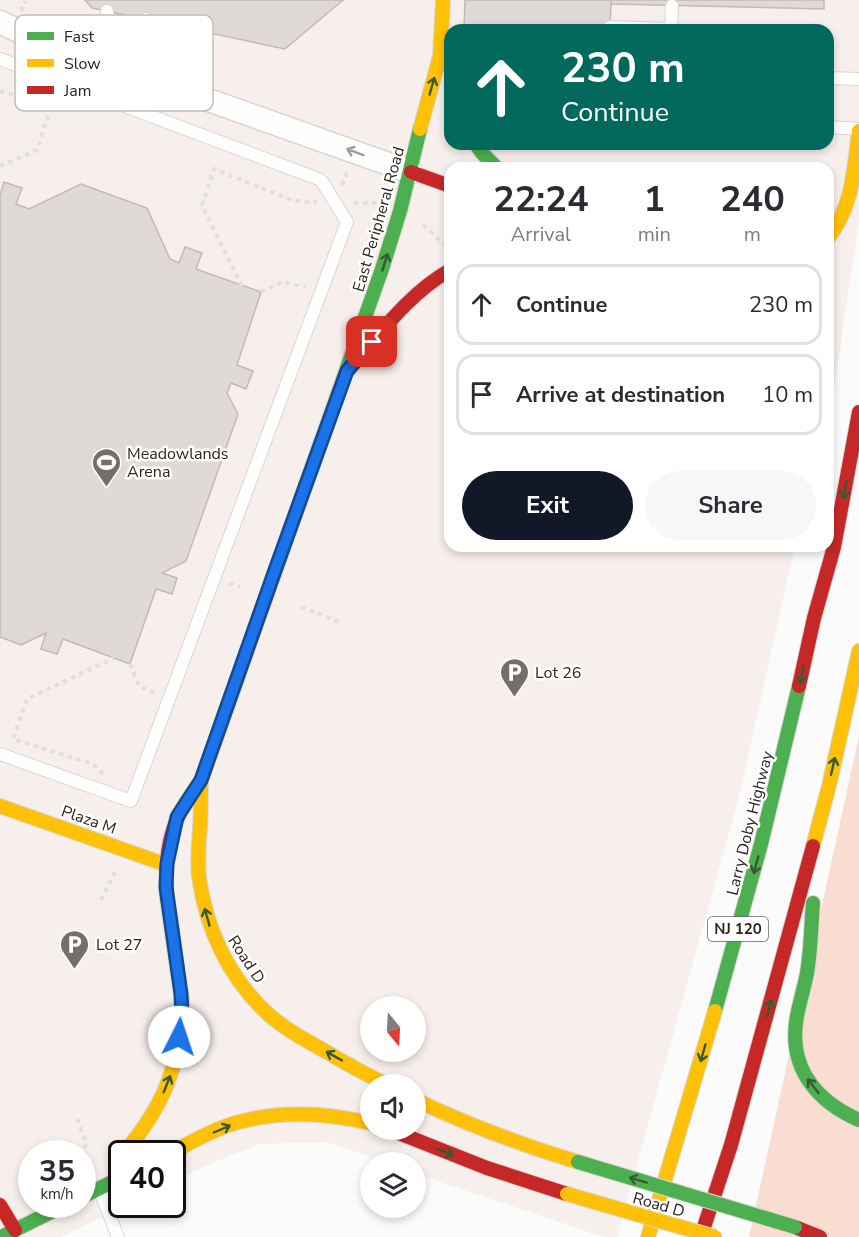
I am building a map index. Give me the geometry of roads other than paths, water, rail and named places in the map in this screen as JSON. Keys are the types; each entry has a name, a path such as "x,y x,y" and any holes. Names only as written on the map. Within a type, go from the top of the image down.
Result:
{"main road":[{"name":"East Peripheral Road","path":"134,1140 151,1118 170,1078 176,1058 182,1019 179,975 166,887 167,864 177,817 201,780 382,269 411,172 423,116 440,56 443,0"},
{"path":"440,56 444,67"},
{"path":"834,229 848,204 859,130"},
{"path":"480,150 491,162"},
{"path":"411,172 444,184"},
{"path":"347,371 412,297 444,273"},
{"name":"Larry Doby Highway","path":"834,547 859,412"},
{"name":"Larry Doby Highway","path":"648,1237 753,875 782,761 814,618 833,552"},
{"path":"814,618 817,556"},
{"name":"NJ 120","path":"701,1237 731,1145 820,822 859,651"},
{"name":"Road D","path":"201,780 198,860 201,896 212,932 230,967 254,999 285,1027 368,1074"},
{"name":"Plaza M","path":"0,806 167,864"},
{"path":"820,822 808,969 798,1006 795,1044 801,1067 814,1089 836,1109 859,1120"},
{"path":"426,1105 470,1125 542,1152 795,1227 820,1237"},
{"path":"186,1146 231,1125 278,1115 318,1114 360,1121"},
{"name":"Road D","path":"416,1140 487,1168 567,1194 716,1237"},
{"path":"716,1237 731,1145"},
{"name":"East Peripheral Road","path":"99,1188 108,1176"},
{"path":"96,1190 108,1184"},
{"path":"0,1205 15,1230"},
{"path":"1,1237 39,1218"}],"street":[{"path":"0,22 15,29"},
{"path":"213,101 411,172"}],"lane":[{"path":"671,24 672,6"},
{"path":"107,11 108,15"},
{"path":"0,59 15,65"},
{"path":"834,78 859,79"},
{"path":"213,99 216,102"},
{"path":"0,753 131,801 347,222 321,180 138,111"},
{"path":"834,128 859,130"},
{"path":"99,1188 118,1237"},
{"path":"0,1225 15,1230"}],"place":[{"name":"Meadowlands Arena","path":"106,488"},
{"name":"Lot 26","path":"514,698"},
{"name":"Lot 27","path":"75,970"}]}
